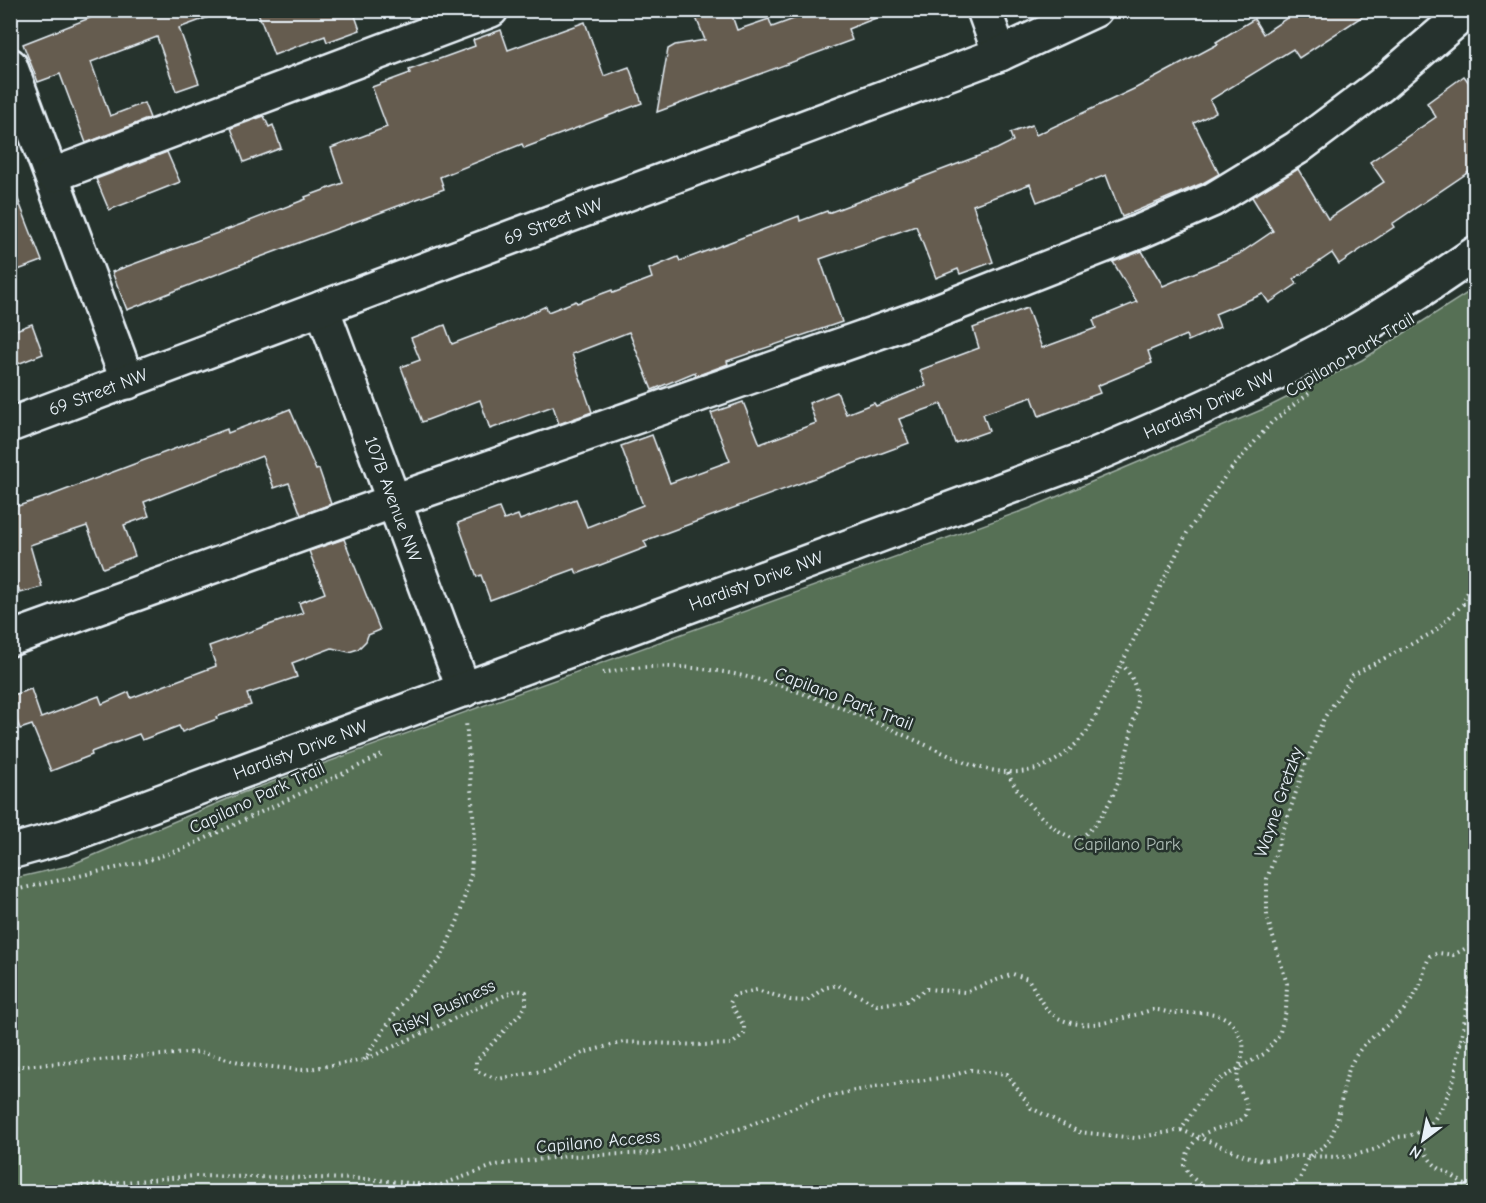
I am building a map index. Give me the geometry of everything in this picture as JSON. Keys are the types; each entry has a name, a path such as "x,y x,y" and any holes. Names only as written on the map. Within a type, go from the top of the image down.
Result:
{"street":[{"path":"52,175 491,10"},
{"path":"984,10 1000,54"},
{"name":"69 Street NW","path":"10,425 1000,54 1095,10"},
{"path":"10,639 394,501 927,315 1141,231 1212,200 1297,148 1381,85 1468,10"},
{"path":"10,65 128,382"},
{"name":"Hardisty Drive NW","path":"10,852 469,709 1085,459 1177,420 1351,334 1476,253"},
{"name":"107B Avenue NW","path":"322,308 469,709"}],"path":[{"name":"Capilano Park Trail","path":"600,673 665,666 711,669 742,675 803,693 989,771 1008,773 1040,769 1054,763 1073,748 1089,729 1187,532 1226,475 1272,422 1297,401 1316,389"},
{"path":"1476,572 1463,604 1476,605"},
{"name":"Wayne Gretzky","path":"1239,1070 1264,1054 1279,1035 1286,1011 1287,984 1267,917 1267,879 1303,771 1324,718 1353,675 1434,632 1463,604"},
{"path":"1008,773 1010,780 1037,812 1067,836 1079,839 1090,831 1104,812 1118,780 1137,702 1134,678 1122,664"},
{"path":"455,725 469,709"},
{"path":"364,1060 406,997 441,958 458,920 471,874 474,827 469,709"},
{"name":"Capilano Park Trail","path":"10,891 144,862 185,848 383,754"},
{"path":"1239,1070 1237,1080 1239,1091 1246,1106 1241,1121 1208,1131 1190,1144 1184,1165 1189,1176 1196,1183 1227,1192 1244,1192 1258,1186 1276,1189 1290,1186 1300,1178 1309,1157 1326,1145 1334,1129 1345,1079 1356,1056 1376,1032 1398,1016 1413,997 1421,983 1423,969 1430,956 1439,953 1453,955 1476,943"},
{"path":"1239,1070 1219,1080 1203,1096 1181,1130 1245,1156 1262,1160 1283,1156 1348,1157 1376,1149 1397,1137 1409,1136 1421,1131 1434,1120 1444,1104 1454,1079 1476,956"},
{"name":"Risky Business","path":"10,1067 200,1052 251,1065 303,1070 364,1060 517,990 525,992 526,1006 476,1061 476,1071 498,1079 548,1070 586,1052 623,1042 732,1044 744,1034 744,1026 730,1003 734,995 743,992 757,990 790,1000 807,1001 824,988 838,985 877,1005 906,1001 927,989 965,993 1013,975 1028,979 1051,1014 1073,1024 1108,1023 1155,1009 1172,1013 1216,1014 1234,1024 1243,1042 1239,1070"},
{"path":"1460,1043 1476,1029"},
{"name":"Capilano Access","path":"10,1192 194,1176 368,1179 438,1186 496,1165 566,1156 659,1153 745,1127 815,1099 874,1087 947,1077 971,1070 1007,1074 1031,1108 1079,1132 1136,1138 1181,1130"},
{"path":"1421,1131 1422,1147 1438,1169 1465,1185 1472,1192"}],"green space":[{"name":"Capilano Park","path":"1475,288 1475,1192 11,1192 11,879 68,866 242,793 1030,508 1266,408 1362,360"}],"building":[{"path":"110,10 219,10 220,13 179,28 199,83 176,91 157,37 91,62 110,116 144,103 150,118 86,143 60,74 38,82 23,44"},
{"path":"257,10 353,10 360,30 327,42 325,36 274,55"},
{"path":"693,10 730,10 737,30 769,19 772,27 818,10 891,12 848,29 852,40 657,112 668,49 675,45 705,40"},
{"path":"1299,10 1372,10 1299,58 1293,49 1210,100 1216,112 1194,123 1219,174 1203,183 1122,217 1106,175 1037,202 1030,184 973,205 993,262 960,274 958,269 936,278 916,226 820,259 842,322 727,361 728,364 696,376 695,372 652,390 629,332 572,354 592,412 559,424 553,406 490,429 480,400 422,422 401,367 420,360 411,338 445,325 452,344 546,306 548,312 612,290 613,293 652,278 649,269 678,257 680,261 799,216 800,221 827,211 828,213 997,149 1013,141 1010,133 1032,125 1036,135 1136,88 1218,44 1216,42 1254,19 1263,34"},
{"path":"585,22 604,76 629,67 642,103 524,148 522,144 440,177 444,189 255,259 127,310 112,272 242,224 343,183 331,148 387,127 372,87 410,73 409,70 475,46 473,40 501,30 508,50"},
{"path":"1464,76 1476,92 1476,167 1392,224 1394,227 1339,264 1332,253 1294,279 1297,284 1269,303 1263,294 1215,314 1220,327 1188,341 1186,335 1148,351 1152,363 1097,386 1100,393 1039,416 1032,397 983,414 989,431 955,443 941,404 899,419 909,443 644,541 647,547 577,574 575,569 490,600 481,575 477,577 458,523 499,508 504,520 518,515 520,520 576,499 587,527 643,505 621,446 652,435 670,483 730,461 711,413 743,402 760,444 816,423 809,403 837,392 846,414 874,403 876,406 926,386 920,370 979,348 973,328 1027,308 1042,348 1096,328 1093,320 1137,302 1113,262 1142,251 1163,286 1239,254 1273,231 1252,197 1298,169 1328,219 1384,182 1370,162 1436,117 1427,103"},
{"path":"264,116 269,127 273,125 281,148 244,162 231,128"},
{"path":"167,152 180,182 109,210 96,179"},
{"path":"10,184 12,184 42,261 10,273"},
{"path":"32,324 43,354 10,367 10,332"},
{"path":"290,409 316,470 319,469 331,504 301,515 289,483 274,488 262,456 144,502 149,516 124,525 135,556 103,568 87,526 30,545 42,587 20,593 16,581 10,583 10,500 16,500 18,506 52,495 227,429 228,433"},
{"path":"344,539 380,630 368,635 366,641 358,649 349,652 332,648 292,663 297,677 247,694 251,705 216,717 217,719 182,732 179,726 142,740 139,734 91,752 92,755 51,771 32,725 20,729 10,696 31,689 41,718 99,696 102,704 129,692 131,698 216,666 209,646 303,613 299,603 325,593 309,551"}]}
